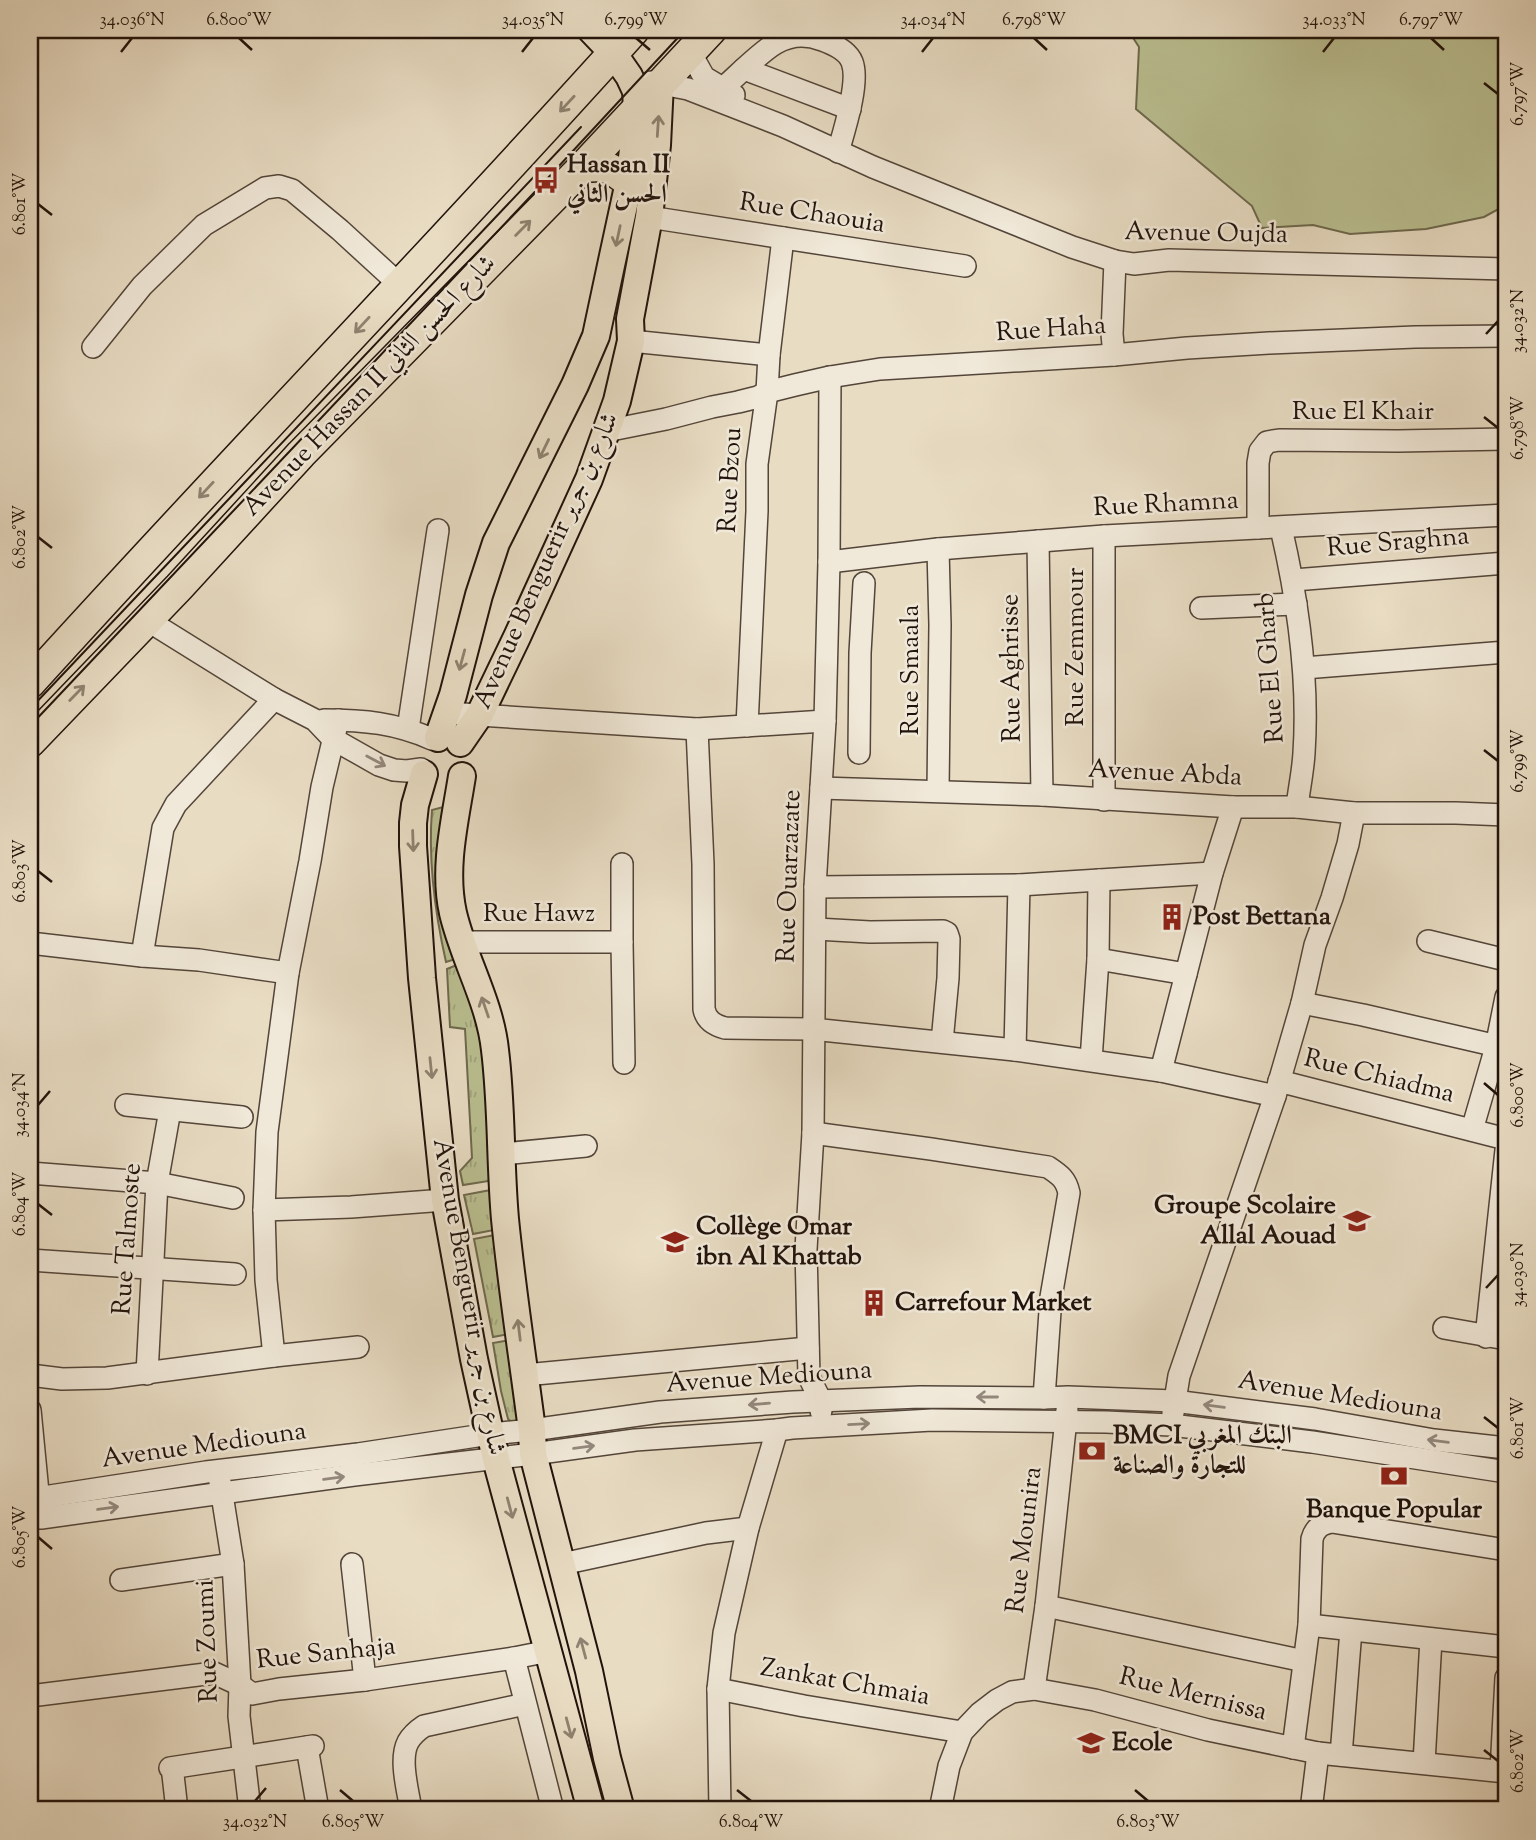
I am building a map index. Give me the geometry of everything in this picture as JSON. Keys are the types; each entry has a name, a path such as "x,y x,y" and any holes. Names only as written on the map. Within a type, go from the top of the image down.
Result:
{"highway":[{"name":"Avenue Hassan II شارع الحسن الثاني","path":"30,684 145,556 400,285 621,65 634,30"},
{"name":"Avenue Hassan II شارع الحسن الثاني","path":"30,742 179,587 301,454 582,168 711,30"},
{"path":"582,168 605,166 615,170 629,182"}],"main road":[{"path":"591,30 621,65"},
{"name":"Avenue Benguerir شارع بن جرير","path":"434,737 453,695 479,595 496,543 575,386 596,336 629,182 638,108 636,91 621,65"},
{"name":"Avenue Benguerir شارع بن جرير","path":"434,737 480,714 589,479 617,401 631,341 631,319 649,216 657,145 660,83"},
{"path":"434,737 467,755 462,776 452,783 439,784 428,779 422,772 420,756 426,744 434,737"},
{"name":"Avenue Benguerir شارع بن جرير","path":"422,772 412,823 413,846 422,978 445,1200 493,1446 590,1810"},
{"name":"Avenue Benguerir شارع بن جرير","path":"462,776 449,868 450,890 461,942 489,1017 495,1049 505,1219 533,1442 621,1810"}],"street":[{"path":"722,89 774,44 788,37 808,36 823,40 841,50 852,61 854,74 850,109 838,152"},
{"name":"Avenue Oujda","path":"690,52 704,77 763,118"},
{"name":"Avenue Oujda","path":"621,65 640,80 688,89 1072,247 1115,261 1134,264 1169,260 1506,269"},
{"path":"744,69 850,109"},
{"path":"93,348 142,286 204,225 265,188 279,186 292,190 400,285"},
{"name":"Rue Chaouia","path":"649,216 965,266"},
{"name":"Rue Bzou","path":"747,726 757,464 783,238"},
{"path":"1114,355 1112,334 1115,261"},
{"name":"Rue Haha","path":"606,431 738,402 830,377 907,367 1294,342 1506,336"},
{"path":"631,341 769,355"},
{"name":"Rue Ouarzazate","path":"822,1426 821,1401 809,1377 806,1249 813,1133 815,887 827,652 830,377"},
{"name":"Rue El Khair","path":"1258,528 1258,463 1260,451 1267,442 1506,439"},
{"name":"Rue Rhamna","path":"829,562 938,549 1104,536 1506,515"},
{"name":"Rue El Gharb","path":"1281,527 1294,580 1304,668 1304,755 1297,807"},
{"path":"336,729 381,723 434,737 438,530"},
{"name":"Rue Zemmour","path":"1104,536 1104,800"},
{"name":"Rue Aghrisse","path":"1038,541 1042,795"},
{"name":"Rue Smaala","path":"938,549 938,791"},
{"name":"Rue Sraghna","path":"1294,580 1506,563"},
{"path":"859,753 864,583"},
{"path":"1200,608 1296,604"},
{"path":"147,620 274,699 336,729 379,765 394,770 422,772"},
{"path":"827,652 860,653"},
{"path":"1304,668 1506,652"},
{"path":"142,956 163,828 168,816 176,804 274,699"},
{"path":"447,713 697,729 825,721"},
{"path":"274,1356 264,1210 267,1132 288,973 322,788 336,729"},
{"name":"Rue Chiadma","path":"697,729 705,1014 716,1026 812,1029 1091,1060 1277,1089 1506,1139"},
{"name":"Avenue Abda","path":"821,788 1042,795 1233,807 1297,807 1354,813 1506,815"},
{"path":"1161,1071 1212,873 1233,807"},
{"path":"1171,1425 1179,1376 1277,1089 1354,813"},
{"name":"Rue Hawz","path":"461,942 622,943 622,864"},
{"path":"815,887 1019,885 1212,873"},
{"path":"1091,1060 1098,959 1099,880"},
{"path":"1015,1050 1019,885"},
{"path":"816,929 946,932 949,939 948,978 942,1042"},
{"path":"1428,941 1506,960"},
{"path":"30,943 199,960 288,973"},
{"path":"622,943 624,1063"},
{"path":"1098,959 1186,974"},
{"path":"1472,1130 1501,1047 1506,997"},
{"path":"1302,1003 1501,1047"},
{"path":"126,1105 242,1117"},
{"name":"Rue Talmoste","path":"147,1374 157,1183 170,1110"},
{"path":"813,1133 1048,1167 1061,1175 1069,1193 1051,1297 1044,1398"},
{"path":"502,1154 586,1146"},
{"path":"1444,1328 1496,1338 1506,1150"},
{"path":"30,1173 157,1183 233,1198"},
{"path":"264,1210 445,1200"},
{"path":"30,1260 234,1274"},
{"path":"30,1375 62,1379 107,1378 358,1347"},
{"path":"525,1375 808,1348"},
{"path":"720,1810 718,1689 724,1633 748,1528 793,1402 809,1377"},
{"name":"Avenue Mediouna","path":"533,1442 660,1412 793,1402 920,1397 1068,1397 1174,1401 1315,1419 1434,1440 1506,1448"},
{"name":"Rue Mounira","path":"1034,1689 1046,1606 1068,1397"},
{"path":"30,1410 34,1509"},
{"name":"Avenue Mediouna","path":"34,1509 218,1470 358,1454 533,1442 635,1440 932,1420 1171,1425 1312,1442 1506,1472"},
{"name":"Avenue Mediouna","path":"34,1509 221,1493 354,1475 493,1446"},
{"name":"Rue Zoumi","path":"218,1470 233,1564 240,1685 239,1716 250,1810"},
{"path":"1293,1748 1308,1625 1312,1539 1314,1532 1322,1524 1332,1522 1506,1550"},
{"path":"562,1564 706,1533 748,1528"},
{"path":"121,1580 233,1564"},
{"path":"352,1564 365,1680"},
{"path":"1046,1606 1304,1661"},
{"path":"1308,1625 1506,1647"},
{"path":"1341,1755 1351,1630"},
{"path":"1424,1763 1431,1639"},
{"name":"Rue Sanhaja","path":"30,1696 214,1673 252,1694 365,1680 549,1651"},
{"path":"514,1658 553,1810"},
{"path":"1503,1771 1506,1678"},
{"name":"Zankat Chmaia","path":"718,1689 962,1732"},
{"name":"Rue Mernissa","path":"940,1810 949,1766 962,1732 997,1700 1012,1692 1034,1689 1095,1700 1208,1730 1318,1753 1503,1771"},
{"path":"411,1810 404,1760 405,1750 415,1733 424,1726 525,1704"},
{"path":"177,1810 172,1771 310,1747 318,1810"},
{"path":"1311,1810 1318,1753"}],"green space":[{"path":"1128,30 1506,30 1506,205 1484,217 1426,229 1350,234 1313,225 1262,228 1252,206 1136,109 1139,47"},
{"path":"447,806 462,957 446,962 433,886 431,829 432,810"},
{"path":"464,962 486,1021 495,1180 463,1185 460,1171 472,1158 465,1029 450,1027 447,969"},
{"path":"496,1189 499,1229 473,1234 464,1195"},
{"path":"500,1234 509,1334 493,1337 474,1239"},
{"path":"510,1340 524,1415 515,1425 508,1419 493,1343"}],"tram line":[{"path":"30,726 685,30"},
{"path":"30,709 581,127"}],"place":[{"name":"Hassan II الحسن الثاني","path":"546,180"},
{"name":"Post Bettana","path":"1172,917"},
{"name":"Groupe Scolaire Allal Aouad","path":"1357,1221"},
{"name":"Collège Omar ibn Al Khattab","path":"675,1242"},
{"name":"Carrefour Market","path":"874,1303"},
{"name":"BMCI البنك المغربي للتجارة والصناعة","path":"1092,1451"},
{"name":"Banque Popular","path":"1394,1476"},
{"name":"Ecole","path":"1091,1743"}]}
